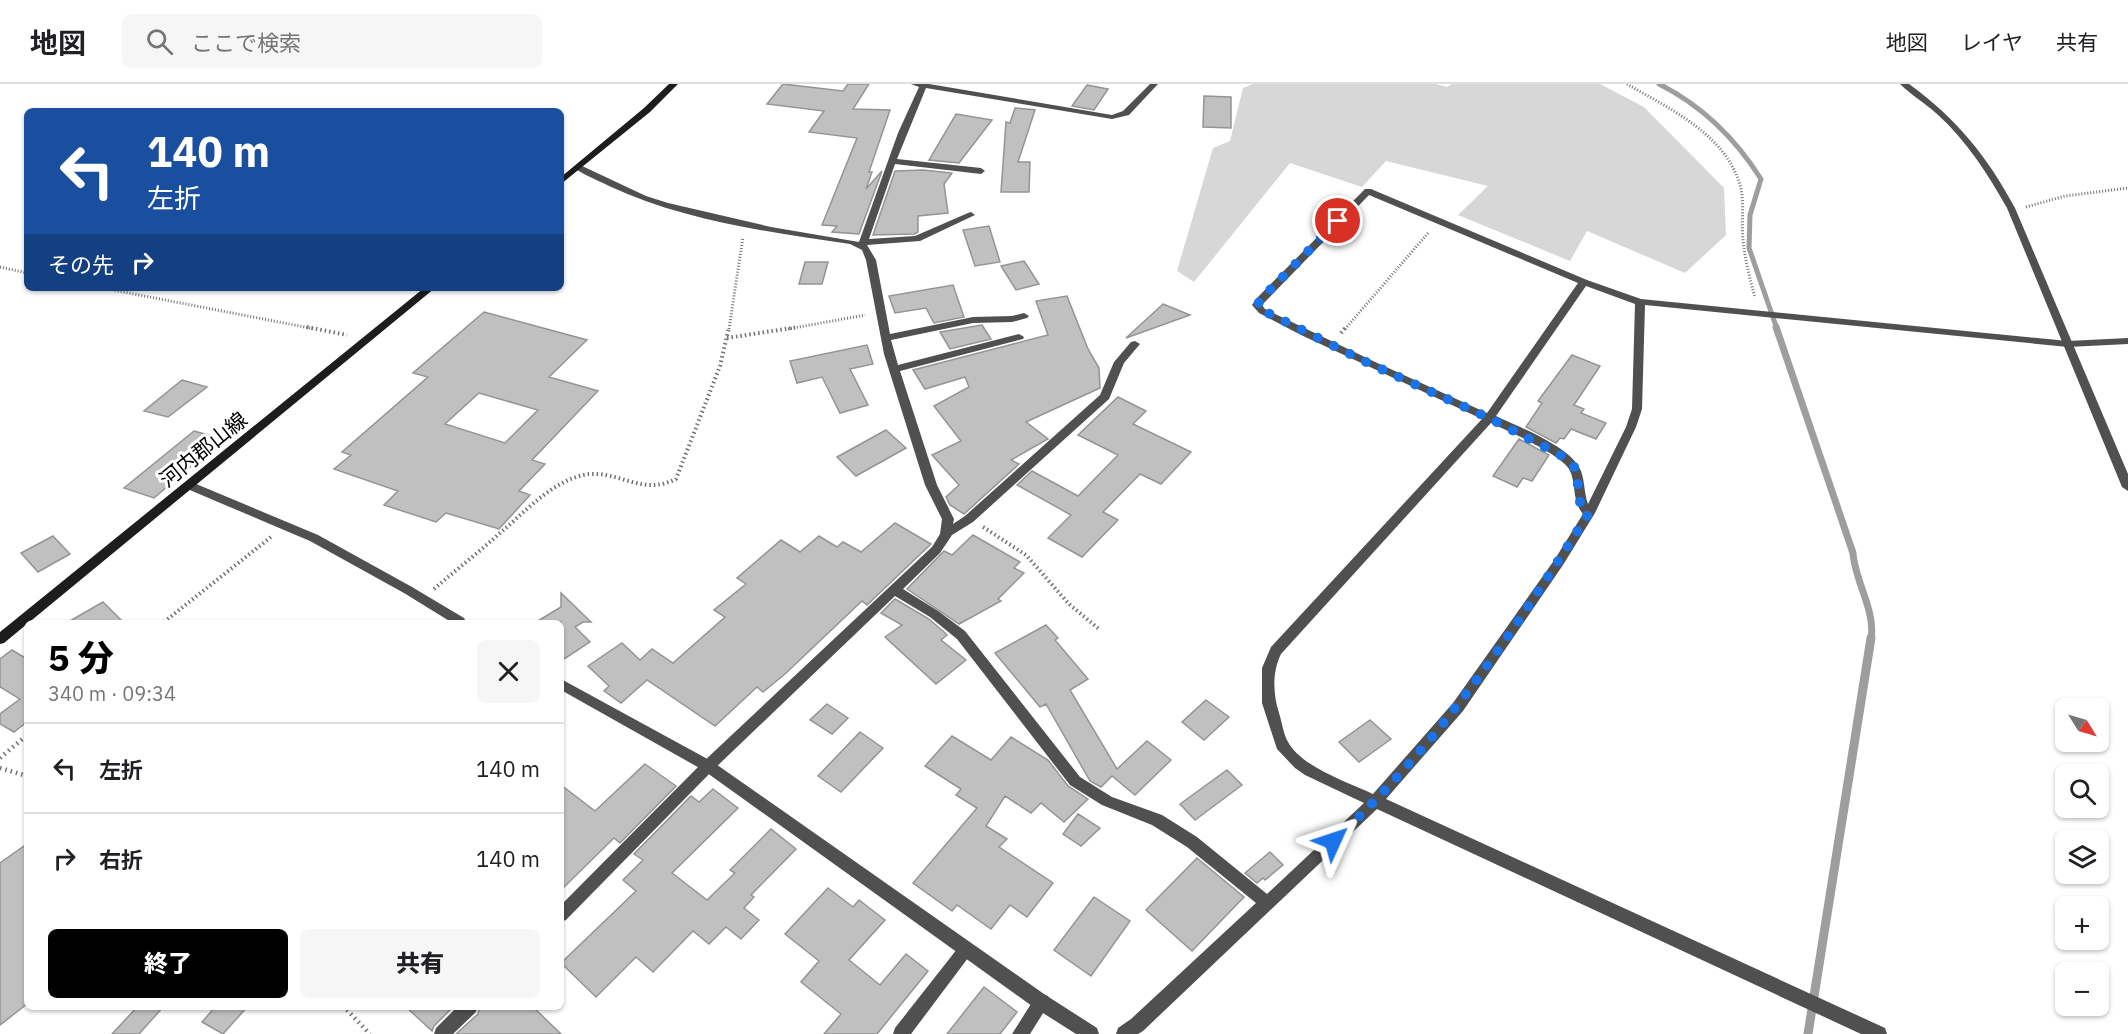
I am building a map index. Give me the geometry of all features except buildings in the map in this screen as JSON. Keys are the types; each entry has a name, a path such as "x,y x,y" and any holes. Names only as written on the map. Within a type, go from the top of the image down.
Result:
{"main road":[{"path":"564,179 647,110 674,84"},
{"name":"河内郡山線","path":"0,639 426,291"}],"street":[{"path":"967,93 975,84"},
{"path":"863,244 919,85 1112,117 1126,113 1154,84"},
{"path":"1904,84 1924,98 1966,136 1989,167 2010,208 2128,487"},
{"path":"892,161 981,171"},
{"path":"578,167 643,198 748,225 863,244 917,239 971,215"},
{"path":"1589,513 1582,507 1578,475 1573,464 1566,458 1489,418 1262,311 1257,305 1368,191 1584,282 1640,302 2068,344 2128,341"},
{"path":"564,912 708,766 936,550 946,532 948,519 931,485 895,369 886,338 868,250 863,244"},
{"path":"1584,282 1489,418 1276,651 1268,668 1269,703 1282,746 1310,771 1879,1034"},
{"path":"1124,1034 1137,1025 1268,904 1375,802 1458,707 1559,562 1589,513 1626,440 1637,409 1640,302"},
{"path":"886,338 973,320 1012,319 1024,316"},
{"path":"895,369 1019,337"},
{"path":"946,532 953,531 969,519 1105,397 1119,362 1135,344"},
{"path":"189,485 314,538 457,620"},
{"path":"894,589 934,614 961,635 1076,781 1107,801 1157,820 1192,842 1268,904"},
{"path":"564,686 708,766 966,949 1091,1034"},
{"path":"901,1034 966,949"},
{"path":"1020,1034 1042,1002"},
{"path":"442,1034 466,1010"}],"path":[{"path":"1627,84 1707,135 1731,162 1741,188 1744,250 1759,314"},
{"path":"2010,208 2025,207 2065,196 2128,188"},
{"path":"1331,345 1439,221"},
{"path":"422,599 546,494 569,480 594,474 659,488 676,479 720,366 727,338 742,245 748,225"},
{"path":"0,267 24,272"},
{"path":"119,291 356,336 366,341"},
{"path":"727,338 820,324 881,311"},
{"path":"969,519 1011,543 1026,555 1069,604 1099,629"},
{"path":"167,620 286,526"},
{"path":"0,758 24,738"},
{"path":"0,768 24,775"},
{"path":"347,1010 370,1034"}],"shaded area":[{"path":"1253,84 1436,84 1447,87 1452,84 1600,84 1644,107 1724,188 1726,235 1685,273 1587,231 1570,261 1458,215 1488,186 1386,161 1362,187 1290,163 1194,282 1177,271 1213,148 1230,141 1243,88"}],"waterway":[{"path":"1659,84 1690,102 1717,124 1761,179 1750,215 1749,248 1777,329"},
{"path":"1776,327 1853,553 1857,575 1871,618 1871,639"},
{"path":"1808,1034 1871,638"}],"route":[{"path":"1333,841 1375,802 1458,707 1559,562 1589,513 1580,502 1576,469 1566,458 1489,418 1370,364 1258,308 1259,301 1338,221"}]}
